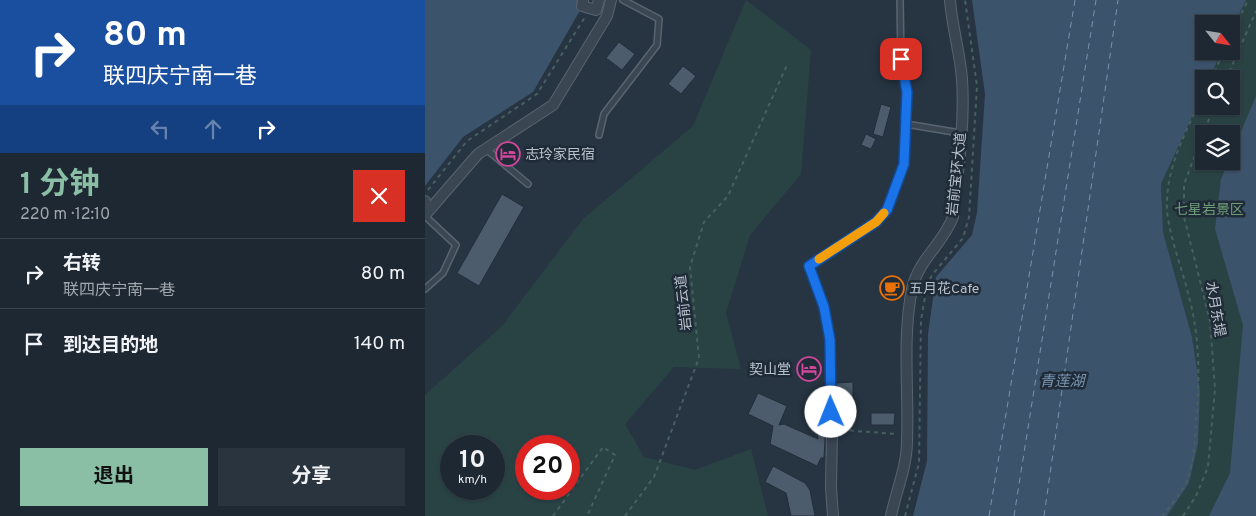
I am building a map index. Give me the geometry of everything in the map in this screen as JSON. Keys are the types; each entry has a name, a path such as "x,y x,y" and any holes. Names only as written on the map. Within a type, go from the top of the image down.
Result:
{"street":[{"path":"586,4 596,10 599,0"},
{"path":"425,215 442,199 478,154 553,105 607,16 611,0"},
{"name":"岩前宝环大道","path":"891,516 905,464 908,322 912,289 919,266 948,230 953,217 960,133 962,77 952,26 950,0"},
{"path":"832,430 831,488 833,516"}],"lane":[{"path":"599,135 604,114 657,45 659,19 623,0"},
{"path":"832,430 830,340 824,307 809,266 876,222 887,210 904,164 907,92 901,59 900,0"},
{"path":"906,124 960,133"},
{"path":"486,149 528,184"},
{"path":"425,215 456,245 443,272 425,289"}],"path":[{"path":"905,516 919,463 921,320 927,285 932,275 963,238 969,217 977,86 965,0"},
{"path":"1240,16 1248,0"},
{"path":"425,194 467,141 523,106 537,94 586,4"},
{"path":"1230,70 1256,11"},
{"name":"岩前云道","path":"625,516 653,478 699,358 690,267 704,222 728,196 787,65"},
{"path":"1162,516 1187,480 1194,452 1199,354 1191,304 1172,235 1166,202 1171,172 1179,145 1195,112"},
{"name":"水月东堤","path":"1183,516 1196,496 1207,467 1215,389 1210,321 1184,217 1184,184 1211,115"},
{"path":"832,430 907,434"},
{"path":"553,516 603,447 615,455 587,516"}],"green space":[{"path":"746,0 811,50 801,174 750,235 726,313 741,369 674,367 625,424 644,457 695,470 751,449 768,516 425,516 425,395 502,326 583,219 693,126"},
{"name":"七星岩景区","path":"1246,0 1256,0 1256,516 1167,516 1189,483 1198,444 1192,337 1163,232 1161,184 1195,110 1195,115 1240,115 1240,70 1213,70 1218,60 1240,60 1239,15"}],"water":[{"path":"425,0 586,0 533,92 463,137 425,186"},
{"name":"青莲湖","path":"972,0 1246,0 1239,15 1195,15 1195,60 1218,60 1213,70 1195,70 1195,110 1161,184 1163,232 1192,337 1200,391 1198,444 1189,483 1167,516 913,516 927,461 928,334 936,277 972,235 977,213 985,94"},
{"path":"1256,96 1256,516 1209,516 1230,473 1243,325 1215,229 1221,179 1225,170 1240,170 1240,134"}],"building":[{"path":"619,42 635,54 622,70 606,58"},
{"path":"683,66 696,76 681,94 668,84"},
{"path":"881,104 891,107 883,137 873,134"},
{"path":"866,134 876,139 871,149 861,145"},
{"name":"志玲家民宿","path":"509,143 518,158 509,163 498,149"},
{"path":"502,194 524,207 479,286 457,273"},
{"path":"853,382 853,426 837,426 836,383"},
{"path":"758,393 787,406 779,425 784,424 818,439 813,407 827,404 824,458 821,458 817,466 770,444 773,426 748,414"},
{"path":"871,413 895,413 894,425 871,425"},
{"path":"773,466 805,483 810,490 815,516 791,516 786,493 765,482"}],"ferry route":[{"path":"989,516 1075,0"},
{"path":"1014,516 1096,0"},
{"path":"1044,516 1118,0"}],"slow traffic":[{"path":"819,259 876,222 884,213"}],"place":[{"name":"志玲家民宿","path":"508,154"},
{"name":"五月花Cafe","path":"892,288"},
{"name":"契山堂","path":"809,369"}],"route":[{"path":"831,412 830,340 824,307 809,266 876,222 887,210 904,164 907,92 901,59"}]}
